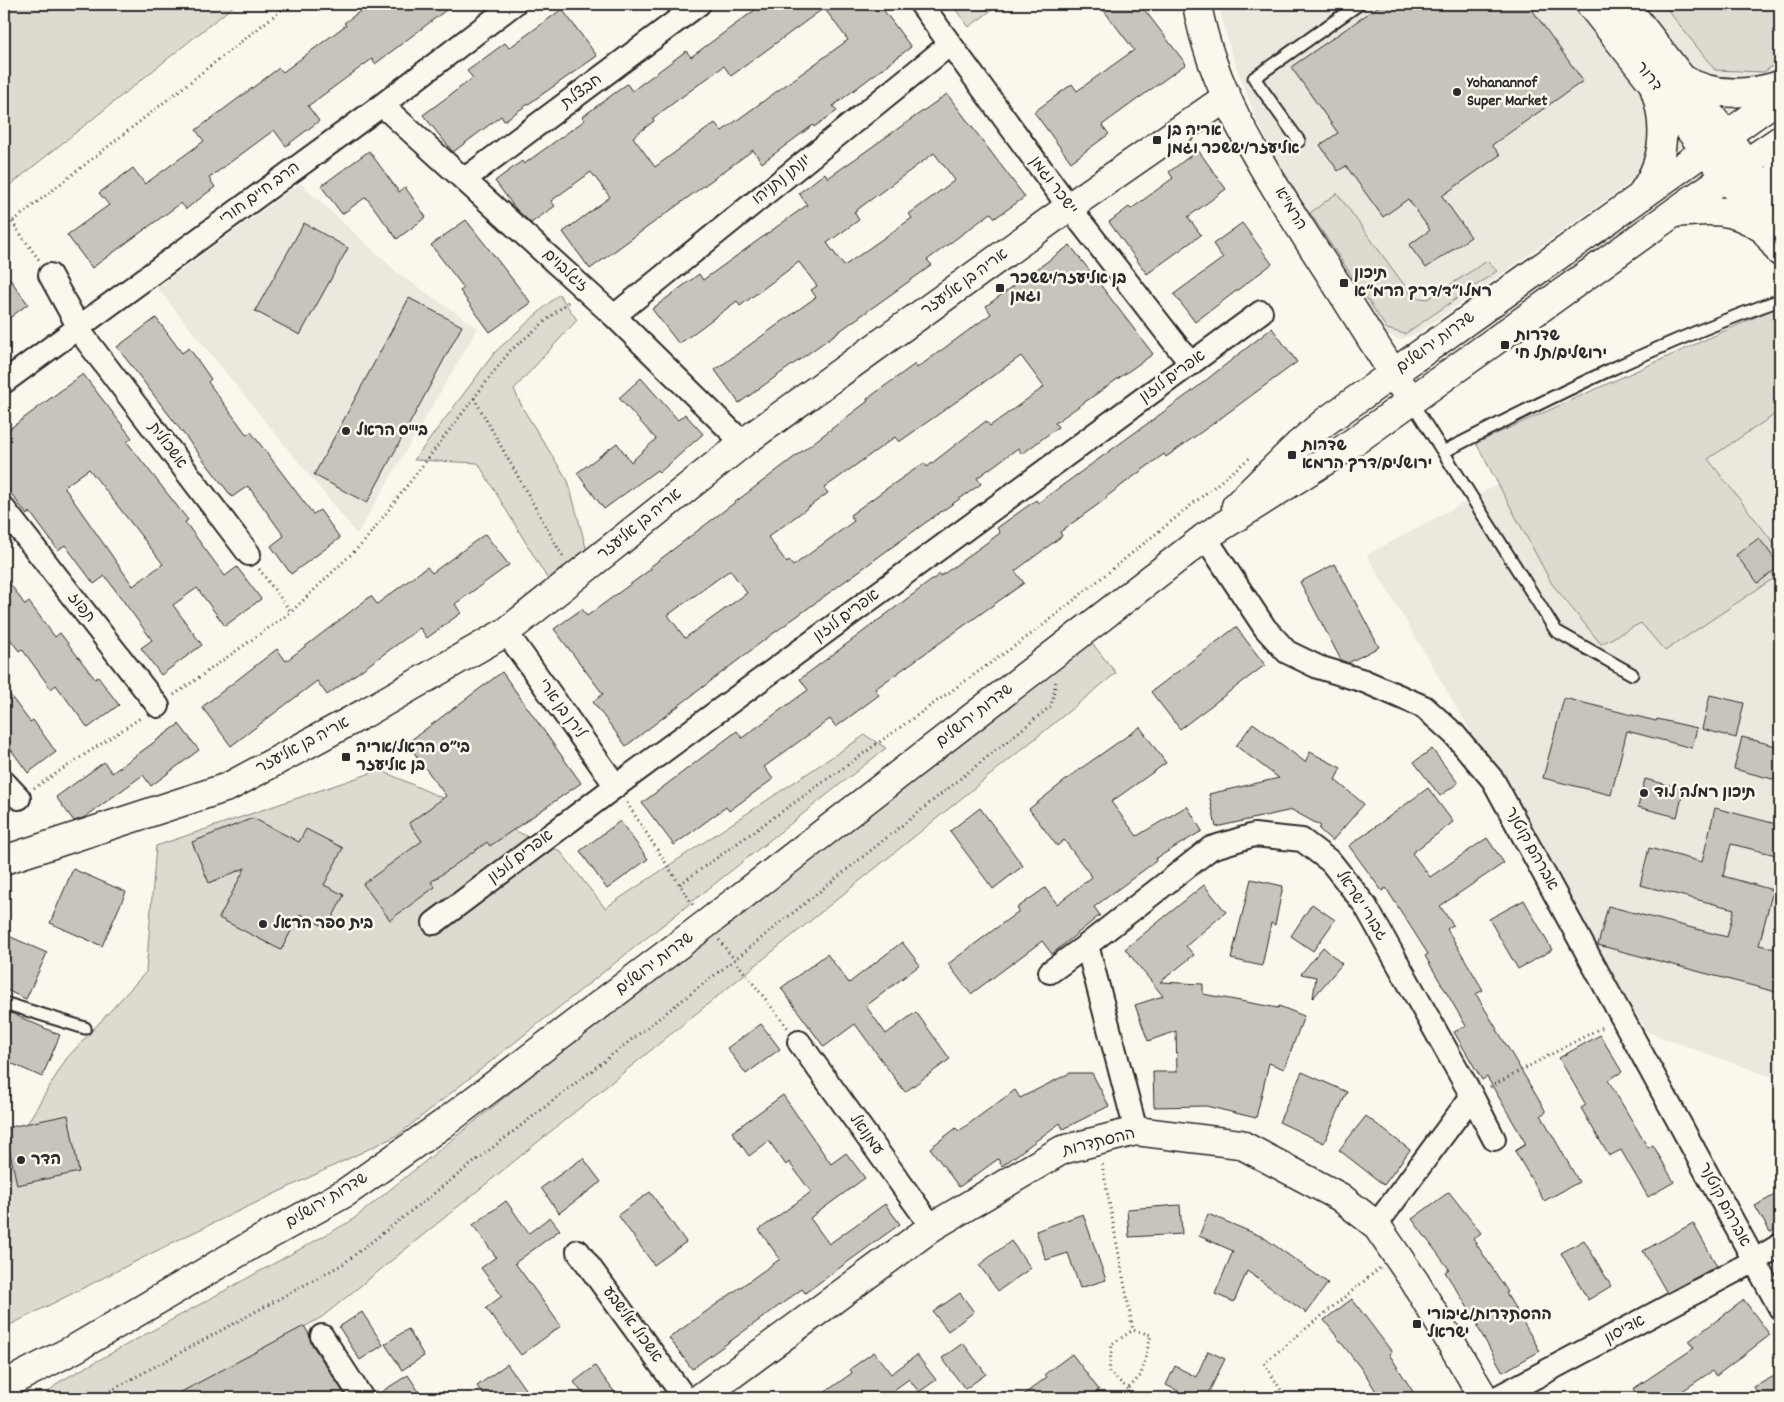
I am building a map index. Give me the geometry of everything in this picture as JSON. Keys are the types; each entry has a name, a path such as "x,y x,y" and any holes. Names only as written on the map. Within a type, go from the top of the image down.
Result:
{"street":[{"name":"הרב חיים חורי","path":"4,382 382,105 514,4"},
{"name":"חבצלת","path":"465,179 699,4"},
{"name":"יישכר וגמן","path":"921,4 949,45 1069,207 1191,364"},
{"name":"הרמ\"א","path":"1197,4 1201,28 1214,68 1239,125 1292,214 1411,401"},
{"name":"דרור","path":"1590,4 1650,80 1716,142"},
{"name":"דרור","path":"1624,4 1680,77 1716,142"},
{"name":"יונתן נתניהו","path":"614,316 949,45"},
{"path":"1680,77 1695,85 1718,92 1744,92 1780,84"},
{"path":"1641,194 1656,169 1662,145 1661,112 1650,80"},
{"name":"שדרות ירושלים","path":"1205,537 1298,445 1393,373 1780,96"},
{"name":"אריה בן אליעזר","path":"4,860 228,787 365,713 506,632 743,443 1069,207 1227,97"},
{"name":"זיגלבוים","path":"382,105 614,316 743,443"},
{"name":"שדרות ירושלים","path":"4,1385 76,1348 253,1244 345,1194 443,1124 706,924 1205,537 1341,451 1674,213 1780,140"},
{"path":"1716,142 1773,221 1780,252"},
{"path":"1780,170 1777,188 1780,204"},
{"path":"1674,213 1708,210 1732,212 1746,217 1773,221"},
{"name":"אשכולית","path":"50,275 79,327 249,554"},
{"name":"אפרים לוזון","path":"434,923 616,786 1261,312"},
{"name":"תפוז","path":"4,510 158,706"},
{"name":"אברהם קוטנר","path":"1205,537 1265,628 1287,652 1318,667 1364,681 1424,707 1454,734 1493,780 1780,1308"},
{"name":"לירן בן ארי","path":"506,632 616,786"},
{"path":"4,782 18,798"},
{"name":"גבורי ישראל","path":"1050,972 1211,848 1254,835 1302,840 1332,862 1365,905 1494,1139"},
{"path":"1087,945 1136,1131"},
{"name":"עמנואל","path":"799,1042 932,1227"},
{"path":"1376,1225 1472,1096"},
{"name":"ההסתדרות","path":"700,1398 932,1227 1062,1150 1136,1131 1240,1144 1340,1197 1376,1225 1396,1254 1484,1398"},
{"name":"אדיסון","path":"1496,1398 1754,1261 1780,1245"},
{"name":"אשכול אלישבע","path":"578,1251 685,1398"},
{"path":"322,1336 362,1398"},
{"name":"שדרות ירושלים","path":"20,1398 76,1348"}],"lane":[{"path":"1299,141 1254,78 1359,4"},
{"path":"1442,452 1596,375 1736,316 1780,300"},
{"path":"1411,401 1556,630 1632,674"},
{"path":"4,1003 85,1028"}],"path":[{"path":"4,224 12,222 289,4"},
{"path":"12,222 50,275"},
{"path":"18,798 158,706 291,612 364,542 510,351 584,289"},
{"path":"474,398 574,578"},
{"path":"680,884 1037,630 1258,451"},
{"path":"249,554 291,612"},
{"path":"97,1398 343,1264 359,1252 726,966 1051,706 1064,646"},
{"path":"1472,1096 1622,1017"},
{"path":"1097,1141 1133,1330"},
{"path":"4,1166 9,1168"},
{"path":"1286,1398 1264,1363 1396,1254"},
{"path":"1128,1389 1141,1375 1151,1334 1133,1330 1112,1344 1108,1372 1128,1389 1129,1398"}],"shaded area":[{"path":"4,4 236,4 4,190"},
{"path":"951,4 1000,4 969,27"},
{"path":"1218,4 1780,4 1780,77 1418,333 1399,340 1384,333 1323,245 1257,121 1231,52"},
{"path":"1663,4 1780,4 1780,61 1764,72 1715,70"},
{"name":"בי\"ס הראל","path":"300,183 399,274 478,328 357,534 157,288"},
{"path":"1337,193 1413,297 1428,299 1487,261 1497,271 1405,334 1387,329 1310,213"},
{"path":"559,294 577,320 514,389 523,409 568,481 587,551 550,583 478,463 414,460 495,352"},
{"path":"1780,306 1780,411 1708,459 1780,551 1780,574 1665,651 1641,623 1601,644 1552,584 1476,443"},
{"name":"תיכון רמלה לוד","path":"1780,332 1780,1080 1647,1032 1367,555"},
{"path":"1083,632 1116,673 322,1317 175,1398 42,1398 59,1382 351,1221"},
{"path":"865,735 886,748 398,1135 180,1239 4,1328 4,1162 66,1059 146,972 156,846 380,770 560,851 605,908"}],"building":[{"path":"370,4 454,4 375,64 372,59 308,106 319,121 286,146 274,130 209,178 215,187 186,209 181,203 92,268 67,235 109,205 99,193 133,168 145,184 204,141 196,130 279,68 283,72 346,25 344,23"},
{"path":"763,4 879,4 911,47 833,106 837,111 814,127 813,125 762,163 753,150 590,269 563,232 610,197 591,172 551,201 555,206 531,223 515,208 495,181 522,161 524,164 585,120 582,117 627,84 632,91 686,51 691,57","holes":["824,8 848,40 722,131 715,123 655,167 633,137 654,121 653,118 724,66 731,76"]},
{"path":"1099,4 1140,4 1186,64 1102,125 1109,134 1071,162 1034,112 1072,84 1077,91 1134,50"},
{"path":"1382,4 1528,4 1583,81 1492,145 1500,155 1442,196 1471,237 1426,268 1409,245 1430,230 1408,199 1383,217 1346,166 1338,171 1320,145 1338,133 1291,67"},
{"path":"562,9 597,56 504,121 501,116 453,152 423,115 473,78 467,71 505,43 509,48"},
{"path":"947,94 1025,197 995,218 991,213 927,260 932,265 739,403 715,370 816,297 811,290 817,286 799,262 740,306 737,301 679,344 652,309 699,274 703,280 807,205 799,193 825,173 828,178","holes":["934,153 955,180 909,214 912,218 844,266 827,243 859,220 854,212"]},
{"path":"1198,150 1226,189 1188,217 1201,235 1147,274 1109,222 1129,207 1131,209 1173,178 1169,172"},
{"path":"369,151 399,192 405,187 426,217 397,239 366,197 342,214 321,186"},
{"path":"466,220 531,303 490,332 460,291 464,288 431,245"},
{"path":"304,223 348,248 300,335 255,311"},
{"path":"1242,223 1272,264 1195,322 1174,294 1223,258 1213,244"},
{"path":"1070,245 1153,354 1055,423 1058,427 1022,454 1018,448 977,478 981,484 767,638 626,746 593,702 603,694 554,629 582,609 587,616 651,569 650,567 868,401 867,399 915,364 917,368 991,314 986,306","holes":["1021,356 1044,387 990,426 986,421 927,467 924,463 886,489 850,515 854,521 793,566 789,561 787,563 768,537 828,493 824,488 895,437 899,442","730,570 747,593 685,638 668,615"]},
{"path":"4,271 28,304 4,322"},
{"path":"409,298 462,326 367,503 314,475"},
{"path":"156,318 182,353 189,348 211,379 208,382 247,435 251,432 313,514 320,510 340,538 291,574 271,546 284,536 248,486 232,497 117,347"},
{"path":"1272,328 1297,362 1166,457 1164,454 1060,532 1062,536 1015,571 1024,583 875,689 879,695 836,727 830,719 764,767 773,779 729,811 726,807 674,845 642,803 737,731 742,738 808,690 800,679 940,574 941,576 1000,533 997,528 1036,500 1038,503 1191,392"},
{"path":"83,374 132,438 127,442 188,520 185,522 225,576 237,567 261,599 225,626 197,588 173,605 202,645 161,675 141,648 152,640 105,576 94,584 65,545 58,550 30,512 27,515 4,484 4,433","holes":["89,469 163,564 133,586 64,487"]},
{"path":"641,378 678,420 685,414 703,434 659,473 657,470 604,509 577,473 617,443 631,462 656,439 619,398"},
{"path":"485,534 509,565 455,604 461,613 427,638 420,628 327,695 317,681 231,746 202,707 277,649 286,661 371,596 377,604 427,567 432,573"},
{"path":"1759,538 1780,566 1758,583 1736,555"},
{"path":"1335,564 1379,647 1348,663 1341,660 1300,582"},
{"path":"4,575 25,605 29,602 55,637 60,633 95,679 98,677 119,705 88,728 56,685 51,689 22,649 19,651 4,631"},
{"path":"1236,627 1265,665 1180,729 1151,692"},
{"path":"502,672 581,783 490,846 487,842 431,882 435,887 390,920 363,884 422,841 409,823 446,796 407,743"},
{"path":"4,687 30,722 33,720 56,752 28,773 4,740"},
{"path":"1710,695 1744,703 1736,738 1702,729"},
{"path":"1564,698 1656,721 1657,719 1697,728 1692,748 1627,731 1611,795 1543,778"},
{"path":"1253,723 1305,762 1310,752 1341,768 1335,780 1364,804 1332,841 1319,829 1321,826 1292,810 1216,827 1209,794 1279,778 1236,746"},
{"path":"179,724 199,750 151,786 143,775 85,817 74,821 56,797 104,762 112,773"},
{"path":"1140,727 1166,763 1111,802 1137,836 1187,806 1202,831 1155,859 1156,861 1094,907 1100,915 1052,954 1042,941 971,994 948,964 1019,911 1017,908 1045,888 1057,904 1092,877 1064,840 1057,846 1029,809 1080,769"},
{"path":"1742,737 1780,747 1780,781 1734,769"},
{"path":"1432,749 1458,783 1440,796 1414,762"},
{"path":"1645,779 1684,789 1677,817 1638,807"},
{"path":"1428,788 1453,822 1412,853 1430,877 1487,838 1504,863 1440,906 1453,925 1447,929 1483,990 1476,994 1546,1112 1541,1115 1579,1182 1544,1201 1515,1151 1526,1144 1487,1077 1482,1080 1454,1032 1466,1026 1425,956 1428,954 1386,888 1382,891 1349,846"},
{"path":"980,808 1023,866 993,889 950,831"},
{"path":"1715,808 1780,825 1780,856 1731,844 1723,876 1773,890 1759,945 1780,950 1780,993 1598,945 1608,906 1727,937 1734,909 1640,885 1649,848 1702,862"},
{"path":"253,818 299,842 306,829 343,848 324,885 344,895 327,928 300,914 281,950 219,918 245,868 209,883 192,842"},
{"path":"620,821 648,859 607,889 580,851"},
{"path":"73,869 126,892 102,946 50,923"},
{"path":"1251,879 1283,886 1275,925 1271,923 1262,966 1231,959"},
{"path":"1204,885 1226,912 1186,946 1194,955 1160,982 1203,984 1203,994 1278,1008 1279,1006 1304,1016 1284,1069 1269,1063 1256,1118 1206,1106 1154,1107 1153,1072 1177,1072 1176,1031 1148,1041 1135,1005 1163,996 1125,949"},
{"path":"1524,900 1552,950 1518,969 1489,919"},
{"path":"1312,904 1335,920 1313,951 1291,936"},
{"path":"4,934 47,953 26,999 4,989"},
{"path":"902,942 920,965 866,1006 886,1034 916,1012 950,1059 905,1092 855,1024 824,1047 781,988 827,954 849,983"},
{"path":"1323,947 1342,964 1313,998 1316,977 1301,974"},
{"path":"11,1013 60,1035 42,1077 4,1060 4,1029"},
{"path":"761,1024 780,1049 746,1074 727,1048"},
{"path":"1600,1035 1622,1072 1608,1080 1648,1148 1653,1145 1674,1182 1648,1197 1621,1150 1609,1156 1581,1108 1586,1105 1559,1058"},
{"path":"1302,1072 1347,1092 1324,1143 1279,1122"},
{"path":"1070,1073 1092,1073 1109,1106 1063,1129 1060,1123 1002,1166 998,1159 959,1187 930,1148 956,1128 959,1131 1015,1090 1020,1098"},
{"path":"783,1095 831,1164 846,1153 865,1178 810,1218 829,1244 885,1204 900,1224 805,1293 802,1289 692,1369 669,1338 780,1259 759,1230 811,1192 789,1162 786,1165 769,1141 749,1156 732,1132"},
{"path":"68,1115 79,1172 17,1185 5,1128"},
{"path":"1366,1116 1410,1150 1384,1185 1339,1150"},
{"path":"583,1158 601,1182 559,1213 541,1188"},
{"path":"650,1192 686,1242 654,1265 618,1215"},
{"path":"1449,1192 1481,1233 1473,1239 1508,1292 1506,1293 1540,1351 1503,1372 1477,1326 1479,1325 1445,1272 1449,1269 1412,1219"},
{"path":"1780,1192 1780,1226 1770,1232 1755,1206"},
{"path":"506,1201 529,1233 550,1217 560,1230 515,1263 561,1326 521,1355 486,1308 502,1296 481,1268 496,1257 473,1225"},
{"path":"1180,1205 1182,1234 1129,1237 1127,1209"},
{"path":"1083,1214 1106,1280 1080,1288 1068,1253 1046,1260 1036,1231"},
{"path":"1208,1214 1263,1237 1328,1283 1305,1314 1305,1312 1247,1271 1234,1302 1215,1294 1233,1251 1199,1236"},
{"path":"1693,1223 1717,1266 1667,1293 1643,1251"},
{"path":"1584,1240 1611,1286 1588,1300 1561,1253"},
{"path":"1011,1241 1031,1268 998,1291 979,1265"},
{"path":"960,1293 974,1312 948,1331 933,1312"},
{"path":"1352,1299 1392,1352 1389,1354 1417,1398 1380,1398 1366,1375 1324,1320"},
{"path":"1744,1300 1770,1335 1716,1376 1712,1371 1672,1398 1639,1398 1633,1389 1694,1348 1689,1341"},
{"path":"362,1312 383,1345 360,1360 339,1327"},
{"path":"304,1326 309,1334 311,1343 347,1398 170,1398"},
{"path":"408,1329 424,1356 402,1370 385,1344"},
{"path":"963,1343 986,1374 965,1389 942,1358"},
{"path":"1208,1351 1225,1359 1206,1398 1192,1398 1166,1385 1175,1366 1196,1377"},
{"path":"874,1352 891,1374 917,1355 936,1380 919,1392 909,1379 883,1398 817,1398 852,1373 850,1369"},
{"path":"1072,1354 1099,1390 1088,1398 1019,1398 1047,1377 1045,1374"},
{"path":"507,1364 525,1389 512,1398 486,1398 477,1386"},
{"path":"595,1366 619,1398 586,1398 574,1382"},
{"path":"1780,1373 1780,1398 1760,1398 1754,1387"},
{"path":"408,1375 423,1398 375,1398 375,1396"}],"place":[{"name":"Yohanannof Super Market","path":"1457,92"},
{"name":"אריה בן אליעזר/יששכר וגמן","path":"1157,140"},
{"name":"תיכון רמלו״ד/דרך הרמ״א","path":"1344,283"},
{"name":"בן אליעזר/יששכר וגמן","path":"1000,288"},
{"name":"שדרות ירושלים/תל חי","path":"1505,345"},
{"name":"בי\"ס הראל","path":"346,431"},
{"name":"שדרות ירושלים/דרך הרמא","path":"1292,455"},
{"name":"בי״ס הראל/אריה בן אליעזר","path":"346,757"},
{"name":"תיכון רמלה לוד","path":"1644,793"},
{"name":"בית ספר הראל","path":"263,924"},
{"name":"הדר","path":"21,1160"},
{"name":"ההסתדרות/גיבורי ישראל","path":"1417,1324"}]}
